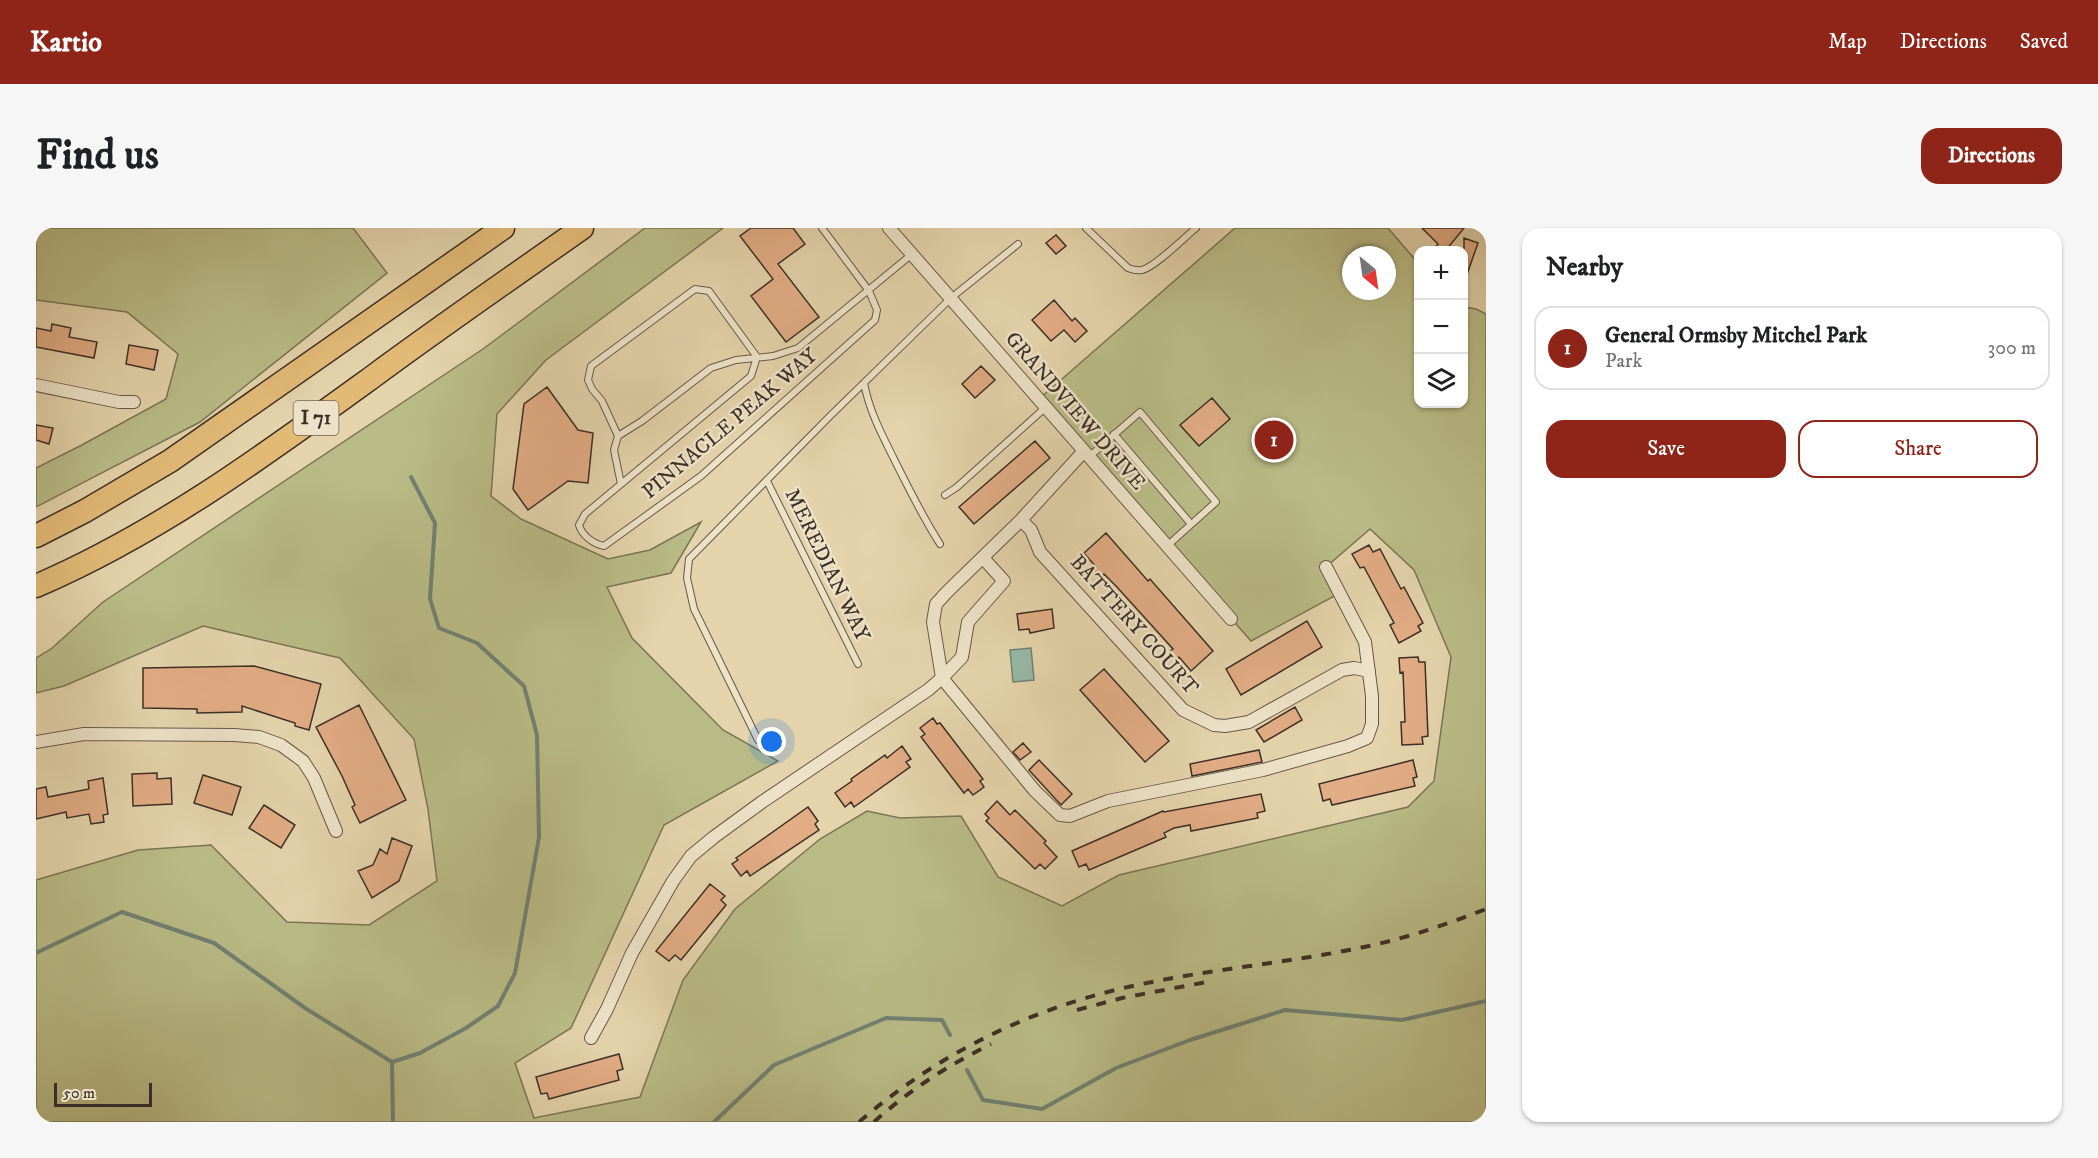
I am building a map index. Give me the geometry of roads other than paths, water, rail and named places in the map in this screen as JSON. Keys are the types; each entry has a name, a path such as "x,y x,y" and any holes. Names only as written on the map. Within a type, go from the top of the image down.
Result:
{"highway":[{"name":"I 71","path":"36,536 85,511 170,461 503,228"},
{"name":"I 71","path":"36,586 68,572 153,526 243,470 582,228"}],"street":[{"name":"GRANDVIEW DRIVE","path":"889,228 1230,619"},
{"path":"36,385 119,402 134,402"},
{"path":"1087,454 936,604 933,622 942,678 1035,791 1060,815 1070,816 1108,801 1263,770 1348,746 1367,738 1372,724 1372,696 1365,642 1326,567"},
{"name":"BATTERY COURT","path":"1021,520 1031,530 1040,552 1183,710 1193,717 1214,725 1225,726 1249,722 1342,670 1354,668 1369,671"},
{"path":"591,1038 607,1009 632,952 673,881 691,856 762,802 927,690 962,657 968,622 1004,581 983,558"},
{"path":"36,742 84,734 259,737 281,745 303,761 314,778 336,831"}],"lane":[{"path":"822,228 869,291"},
{"path":"1086,228 1128,268 1136,270 1144,270 1196,228"},
{"path":"1180,228 1187,235"},
{"path":"758,740 694,609 687,578 689,559 951,298 1018,244"},
{"path":"618,436 642,421 711,368 736,360 781,354 798,348 911,255"},
{"path":"621,484 614,450 618,436 602,401 588,380 591,366 695,289 709,291 758,357"},
{"name":"PINNACLE PEAK WAY","path":"758,357 751,376 585,514 579,525 580,531 595,544 604,546 701,476 875,320 877,310 869,291"},
{"path":"864,383 868,405 875,422 920,513 940,544"},
{"path":"945,495 957,487 1046,407"},
{"path":"1087,454 1140,411 1216,502 1167,546"},
{"path":"1114,434 1191,524"},
{"name":"MEREDIAN WAY","path":"767,481 858,664"}],"waterway":[{"path":"392,1062 420,1053 466,1028 498,1006 515,973 539,837 537,735 524,686 477,643 439,628 430,599 435,523 411,477"},
{"path":"36,953 122,912 214,943 305,1008 392,1062"},
{"path":"967,1070 983,1100 1042,1109 1116,1068 1190,1040 1285,1010 1402,1020 1486,1001"},
{"path":"714,1122 774,1065 886,1018 942,1020 950,1035"},
{"path":"392,1062 393,1122"}],"railway":[{"path":"859,1122 920,1075 952,1055 1019,1022 1054,1008 1158,981 1369,946 1429,930 1486,909"},
{"path":"1077,1010 1122,998 1212,981"},
{"path":"874,1122 930,1079 991,1044"}],"place":[{"name":"General Ormsby Mitchel Park","path":"1274,440"}]}
